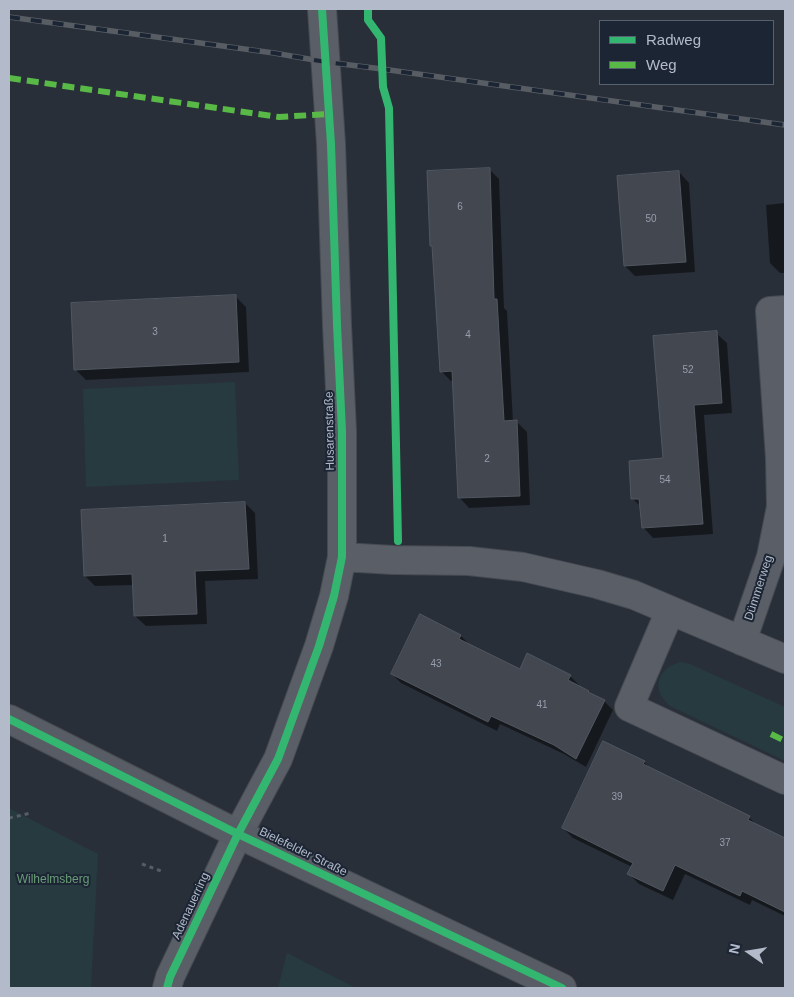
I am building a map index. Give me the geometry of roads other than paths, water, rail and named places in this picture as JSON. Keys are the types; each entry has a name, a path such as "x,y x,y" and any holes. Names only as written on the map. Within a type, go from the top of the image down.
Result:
{"main road":[{"name":"Bielefelder Straße","path":"9,719 238,834 562,988"}],"street":[{"name":"Husarenstraße","path":"238,834 278,759 319,646 334,596 342,557 342,431 331,144 322,9"},
{"name":"Dümmerweg","path":"742,641 771,557 781,507 780,458 770,311 785,310"},
{"path":"342,557 469,561 523,567 634,596 785,659"},
{"path":"670,611 629,707 785,780"},
{"name":"Adenauerring","path":"167,988 170,977 238,834"}],"railway":[{"path":"9,17 785,125"}],"park label":[{"name":"Wilhelmsberg","path":"53,880"}]}
